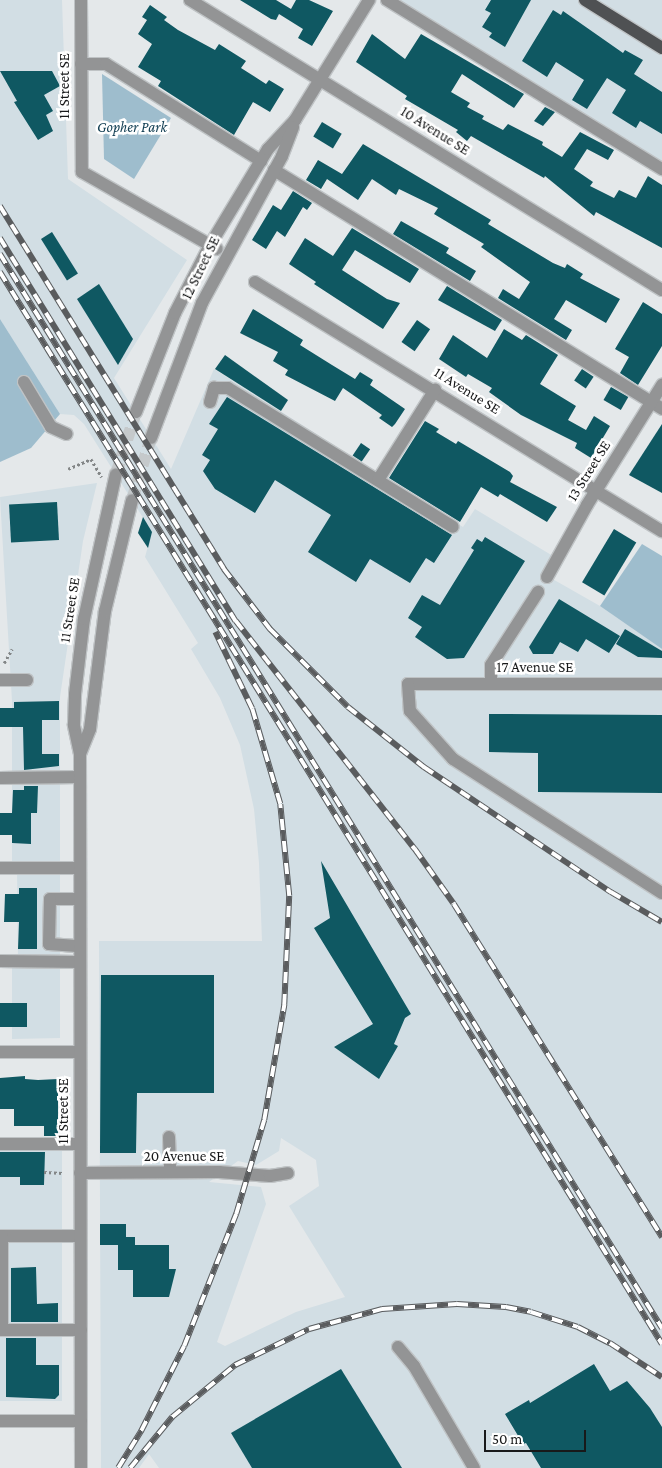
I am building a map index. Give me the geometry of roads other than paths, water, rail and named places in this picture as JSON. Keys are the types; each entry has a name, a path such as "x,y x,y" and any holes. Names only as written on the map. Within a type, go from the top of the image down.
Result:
{"main road":[{"path":"584,0 662,48"}],"street":[{"name":"11 Street SE","path":"81,0 82,172 172,226 210,245"},
{"name":"10 Avenue SE","path":"190,0 662,290"},
{"name":"12 Street SE","path":"136,412 175,313 210,245 261,161 295,120 321,80 369,0"},
{"path":"387,0 662,169"},
{"path":"81,64 106,64 261,161"},
{"name":"12 Street SE","path":"151,438 183,346 226,254 274,170 295,120"},
{"path":"274,170 657,406"},
{"path":"210,245 226,254"},
{"name":"11 Avenue SE","path":"254,282 435,390 662,531"},
{"path":"24,382 51,427 67,434"},
{"name":"13 Street SE","path":"547,577 596,490 657,406 662,385"},
{"path":"210,402 214,388 228,388 453,527"},
{"path":"378,480 435,390"},
{"name":"11 Street SE","path":"81,1468 80,754 74,725 77,670 97,548 116,474"},
{"name":"11 Street SE","path":"80,754 90,729 105,611 132,500"},
{"path":"491,684 491,665 538,592"},
{"path":"0,680 27,680"},
{"name":"17 Avenue SE","path":"662,684 408,684 410,711 453,759 662,893"},
{"path":"0,778 80,777"},
{"path":"0,868 80,868"},
{"path":"80,898 50,900 49,944 80,946"},
{"path":"0,961 80,962"},
{"path":"0,1052 80,1052"},
{"path":"169,1137 170,1172"},
{"path":"0,1144 80,1144"},
{"name":"20 Avenue SE","path":"80,1173 170,1172 270,1176 288,1173"},
{"path":"80,1236 1,1236 1,1330 81,1330"},
{"path":"398,1347 414,1366 474,1468"},
{"path":"0,1421 81,1421"}],"tunnel":[{"path":"116,474 136,412"},
{"path":"132,500 151,438"}],"railway":[{"path":"0,206 224,569 270,629 348,707 424,767 611,892 662,922"},
{"path":"0,238 236,621 415,849 454,904 662,1237"},
{"path":"0,254 662,1328"},
{"path":"0,272 662,1344"},
{"path":"118,1468 141,1431 184,1346 236,1214 264,1120 284,1005 289,896 280,804 252,709 215,632"},
{"path":"130,1468 172,1417 235,1365 309,1329 382,1309 457,1304 506,1307 531,1312 578,1327 610,1343 662,1377"}],"park label":[{"name":"Gopher Park","path":"132,128"}]}
